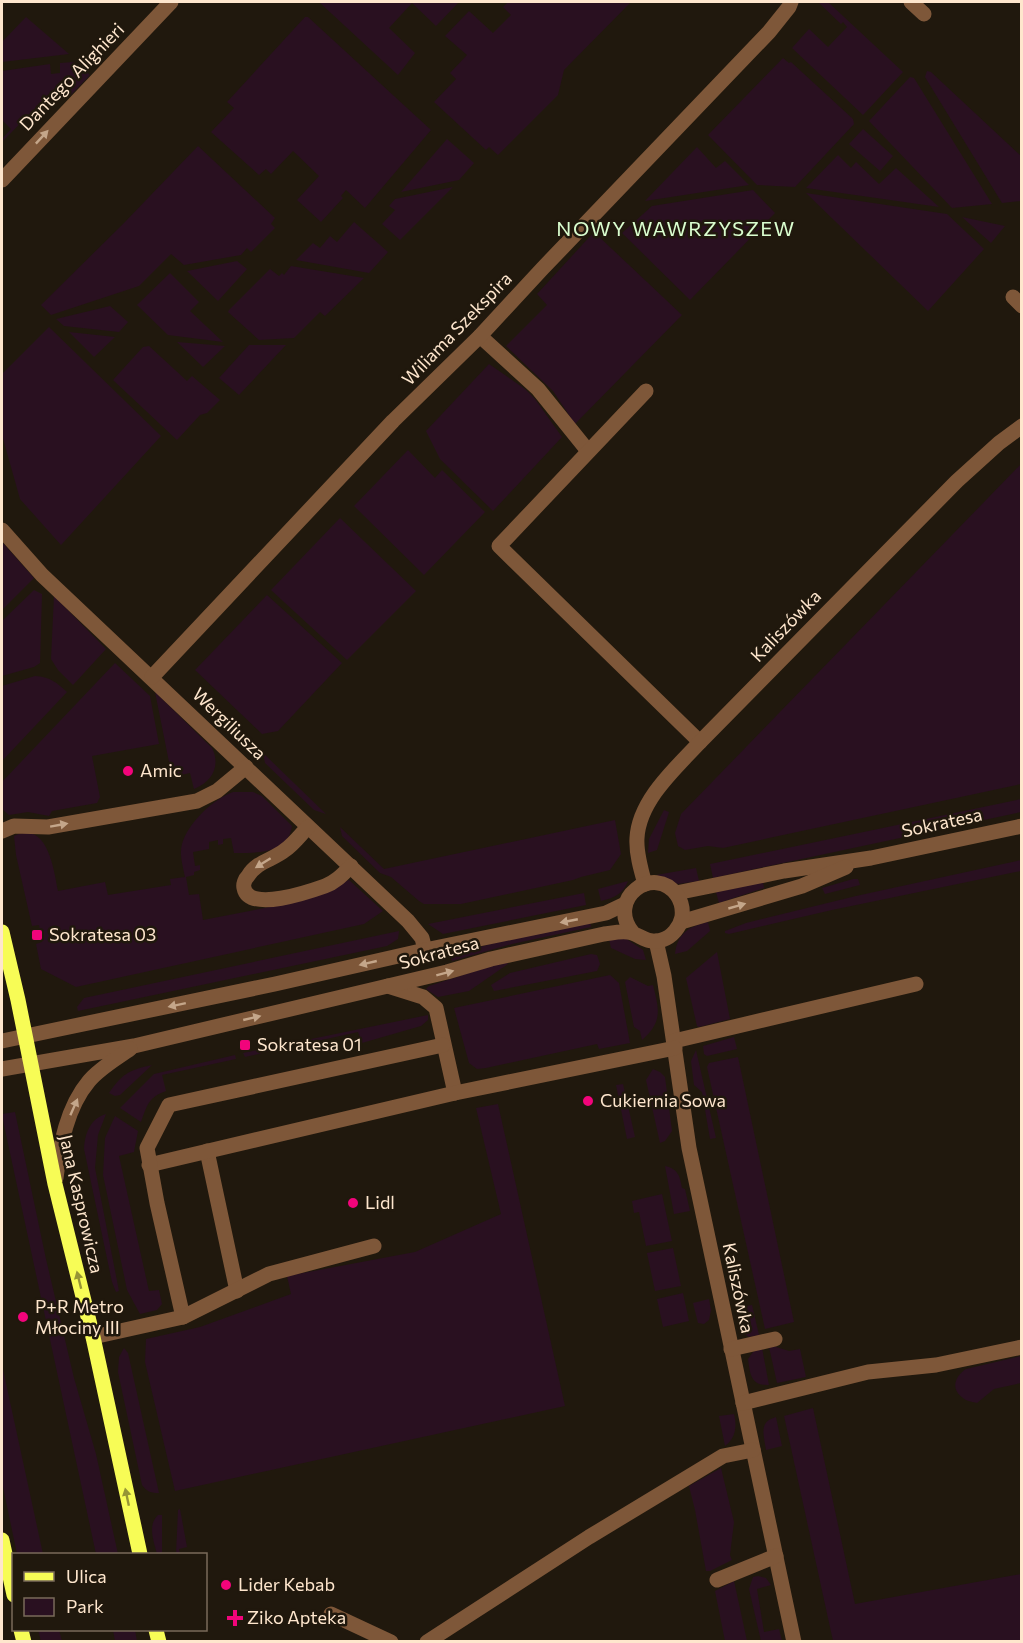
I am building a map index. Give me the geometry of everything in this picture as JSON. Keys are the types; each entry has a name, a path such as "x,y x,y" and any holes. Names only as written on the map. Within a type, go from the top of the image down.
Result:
{"main road":[{"name":"Jana Kasprowicza","path":"2,932 26,1036 55,1184 93,1337 140,1553"},
{"path":"2,1540 12,1586"}],"street":[{"name":"Dantego Alighieri","path":"2,180 171,2"},
{"path":"911,2 924,14"},
{"name":"Wiliama Szekspira","path":"152,678 393,421 480,336 769,32 790,4"},
{"path":"480,336 538,388 588,451"},
{"path":"646,391 499,546 700,742"},
{"name":"Kaliszówka","path":"645,884 637,839 642,815 664,782 700,742 957,481 999,443 1021,427"},
{"name":"Wergiliusza","path":"2,530 42,575 408,921 422,938 425,950"},
{"path":"2,831 14,826 48,827 196,801 217,792 246,767"},
{"name":"Sokratesa","path":"2,1041 606,913 625,904 633,890 645,884 662,884 676,893 784,871 871,858 1022,826"},
{"path":"308,827 287,849 256,867 247,876 243,885 245,893 252,898 270,900 302,893 327,885 351,866"},
{"name":"Sokratesa","path":"2,1069 134,1046 388,987 491,959 604,934 633,933 642,939 656,941 672,935 681,922 802,886 871,858"},
{"path":"676,893 682,907 681,922"},
{"path":"625,904 624,917 633,933"},
{"name":"Kaliszówka","path":"656,941 664,976 690,1148 794,1641"},
{"path":"149,1165 675,1045 916,984"},
{"path":"388,987 423,997 436,1008 455,1094"},
{"path":"183,1317 147,1148 169,1105 443,1045"},
{"path":"55,1184 59,1148 77,1099 96,1074 134,1046"},
{"path":"207,1151 237,1292"},
{"path":"93,1337 183,1317 282,1270 374,1246"},
{"path":"731,1349 775,1339"},
{"path":"743,1403 868,1372 936,1365 1022,1347"},
{"path":"428,1641 589,1537 723,1456 753,1450"},
{"path":"717,1580 776,1556"},
{"path":"331,1614 392,1641"}],"green space":[{"path":"319,2 459,2 436,26 412,3 389,28 415,53 398,75"},
{"path":"508,2 631,2 564,70 558,95 498,155 489,147 486,150 434,102 456,79 450,73 467,55 445,36 469,11 493,33 511,15 503,7"},
{"path":"818,2 828,2 903,72 863,115 792,48 809,29 828,47 847,27"},
{"path":"26,17 69,54 2,62 2,42"},
{"path":"305,17 308,17 431,130 365,208 346,190 341,196 343,198 321,222 297,200 319,176 293,151 271,174 266,169 259,175 211,132 234,108 227,102"},
{"path":"783,58 791,62 853,119 854,124 795,187 757,185 708,135"},
{"path":"74,62 90,75 69,97 57,86 2,142 11,129 2,120 2,71 50,64 51,74 60,73 60,63"},
{"path":"927,71 931,72 1021,156 1021,201 1002,203 925,77"},
{"path":"910,77 914,78 992,204 952,208 869,121"},
{"path":"863,129 893,156 880,171 849,144"},
{"path":"447,139 474,163 459,180 401,192"},
{"path":"198,146 275,218 271,224 275,228 251,252 247,248 241,255 184,265 171,254 139,286 51,315 41,305"},
{"path":"697,147 716,168 725,161 749,185 645,201"},
{"path":"838,155 851,168 856,162 879,184 896,168 939,207 806,188"},
{"path":"453,187 400,240 382,224 395,210 389,206 395,199"},
{"path":"753,190 775,213 690,300 622,233 652,206"},
{"path":"806,193 947,214 984,249 928,311"},
{"path":"962,217 1005,226 991,243"},
{"path":"354,222 388,252 369,273 296,260 313,243 320,248 330,236 337,242"},
{"path":"594,232 682,315 575,424 553,391 506,346 547,305 537,294"},
{"path":"237,261 247,269 218,301 187,271"},
{"path":"291,266 364,278 325,316 320,312 294,338 259,340 228,312 270,269 279,276 282,273 284,275"},
{"path":"170,273 199,302 190,311 223,342 168,335 137,305"},
{"path":"110,306 128,322 119,332 64,326 56,319"},
{"path":"49,327 161,436 61,545 20,499 2,435 2,374"},
{"path":"69,332 115,337 94,357"},
{"path":"177,342 225,346 203,367"},
{"path":"249,345 286,345 239,395 219,378"},
{"path":"149,346 187,381 192,376 220,400 207,413 200,415 177,440 113,380 143,347"},
{"path":"489,364 525,389 535,399 562,437 493,511 440,459 426,431"},
{"path":"408,450 435,478 442,470 485,512 424,575 354,506"},
{"path":"1021,464 1021,784 723,848 708,846 685,850 678,846 675,833 681,814"},
{"path":"340,518 416,591 347,660 271,590"},
{"path":"2,542 34,578 2,610"},
{"path":"34,590 42,594 40,663 34,667 2,676 2,621"},
{"path":"267,595 342,663 278,731 262,734 195,670"},
{"path":"54,596 106,649 73,685 51,659"},
{"path":"115,663 150,696 159,744 92,756 100,797 97,803 52,811 49,816 28,812 9,815 2,809 2,782"},
{"path":"35,676 52,681 67,692 2,761 2,686"},
{"path":"155,692 212,748 215,755 215,767 210,778 194,789 190,773 172,777"},
{"path":"263,753 326,814 314,810 265,763"},
{"path":"233,792 253,792 262,796 292,826 284,842 270,850 234,853 231,838 223,839 223,844 218,845 218,840 209,842 209,849 193,852 195,866 200,865 200,870 186,877 189,895 199,894 203,920 280,905 349,880 383,911 364,924 76,987 41,969 36,944 42,942 39,925 32,926 14,836 25,833 35,835 42,841 51,860 58,891 105,882 108,895 171,885 170,879 185,877 181,848 195,820 217,800"},
{"path":"1021,799 1021,812 713,878 710,864"},
{"path":"664,810 669,812 657,850 648,853 649,839"},
{"path":"615,820 621,854 610,870 461,904 424,904 419,901 391,877 380,873 342,836 340,827 384,869"},
{"path":"1021,860 1021,871 725,933 725,931 746,923"},
{"path":"696,868 699,881 678,884 656,875"},
{"path":"858,879 860,885 825,894 822,888"},
{"path":"628,881 618,895 601,901 598,889"},
{"path":"763,882 764,888 719,903 716,892"},
{"path":"584,893 586,905 443,934 428,924"},
{"path":"590,920 591,927 512,944 452,961 450,956 513,937"},
{"path":"708,922 710,931 687,951 675,954 678,941 685,932"},
{"path":"399,931 398,939 387,946 78,1011 77,1007 84,998"},
{"path":"625,938 643,950 646,960 635,959 611,948 609,939"},
{"path":"717,952 730,1019 699,1027 686,978"},
{"path":"591,954 597,955 600,964 597,971 494,991 491,985 510,973"},
{"path":"506,961 508,964 469,991 438,997 426,989 429,986"},
{"path":"610,975 619,983 630,1043 599,1049 597,1044 486,1068 477,1069 469,1063 454,1008"},
{"path":"630,977 648,986 653,985 657,1001 656,1021 642,1040 640,1031 634,1027 625,982"},
{"path":"428,1015 428,1020 421,1026 362,1043 358,1032 245,1057 243,1053"},
{"path":"734,1037 737,1049 707,1056 704,1054 703,1046"},
{"path":"696,1050 716,1138 710,1139 702,1092 694,1085 691,1061"},
{"path":"235,1055 236,1059 162,1075 166,1091 152,1099 141,1122 120,1108 154,1074"},
{"path":"738,1057 794,1322 765,1329 707,1067 709,1063"},
{"path":"152,1065 120,1095 115,1096 109,1093 127,1074"},
{"path":"653,1069 665,1077 672,1131 665,1141 660,1143 646,1080"},
{"path":"623,1084 635,1137 627,1139 616,1085"},
{"path":"498,1104 565,1406 175,1491 145,1362 146,1339 200,1327 291,1294 287,1276 415,1252 501,1214 476,1108"},
{"path":"15,1112 46,1259 74,1378 96,1454 118,1553 96,1553 2,1114"},
{"path":"106,1114 98,1135 95,1168 119,1291 116,1292 84,1149 89,1127 96,1119"},
{"path":"115,1116 138,1131 134,1152 119,1156 149,1291 159,1290 162,1304 157,1310 140,1314 127,1290 103,1175 105,1138"},
{"path":"665,1166 678,1174 682,1188 685,1189 690,1211 674,1214"},
{"path":"662,1194 672,1241 646,1246 639,1212 634,1213 632,1201"},
{"path":"673,1248 681,1286 655,1291 647,1253"},
{"path":"683,1293 689,1321 663,1327 657,1299"},
{"path":"709,1299 711,1310 709,1320 704,1324 698,1323 693,1303"},
{"path":"752,1305 759,1335 749,1337 741,1332 736,1308"},
{"path":"769,1347 789,1351 800,1349 806,1377 777,1383"},
{"path":"124,1348 128,1353 159,1493 149,1492 142,1485 118,1372 119,1357"},
{"path":"762,1348 769,1385 755,1381 750,1370 748,1359 753,1352"},
{"path":"1021,1356 1021,1383 994,1389 977,1403 964,1399 956,1391 957,1379 966,1369"},
{"path":"2,1365 43,1553 17,1553 2,1482"},
{"path":"813,1408 855,1604 1021,1574 1021,1641 833,1641 784,1416"},
{"path":"734,1414 735,1432 725,1446 719,1416"},
{"path":"776,1417 782,1446 766,1450 764,1426 770,1419"},
{"path":"721,1468 734,1522 730,1555 732,1560 706,1571 689,1486"},
{"path":"180,1509 187,1547 179,1549 180,1553 176,1553 178,1510"},
{"path":"158,1515 162,1515 162,1553 157,1553 152,1534"},
{"path":"753,1577 766,1578 771,1585 757,1589 764,1632 779,1629 782,1641 761,1641 749,1589"},
{"path":"734,1581 747,1641 725,1641 715,1591"},
{"path":"38,1631 59,1631 62,1641 41,1641"},
{"path":"113,1631 135,1631 137,1641 115,1641"}],"place":[{"name":"Amic","path":"128,771"},
{"name":"Sokratesa 03","path":"37,935"},
{"name":"Sokratesa 01","path":"245,1045"},
{"name":"Cukiernia Sowa","path":"588,1101"},
{"name":"Lidl","path":"353,1203"},
{"name":"P+R Metro Młociny III","path":"23,1317"},
{"name":"Lider Kebab","path":"226,1585"},
{"name":"Ziko Apteka","path":"235,1618"}],"district":[{"name":"NOWY WAWRZYSZEW","path":"676,229"}]}
